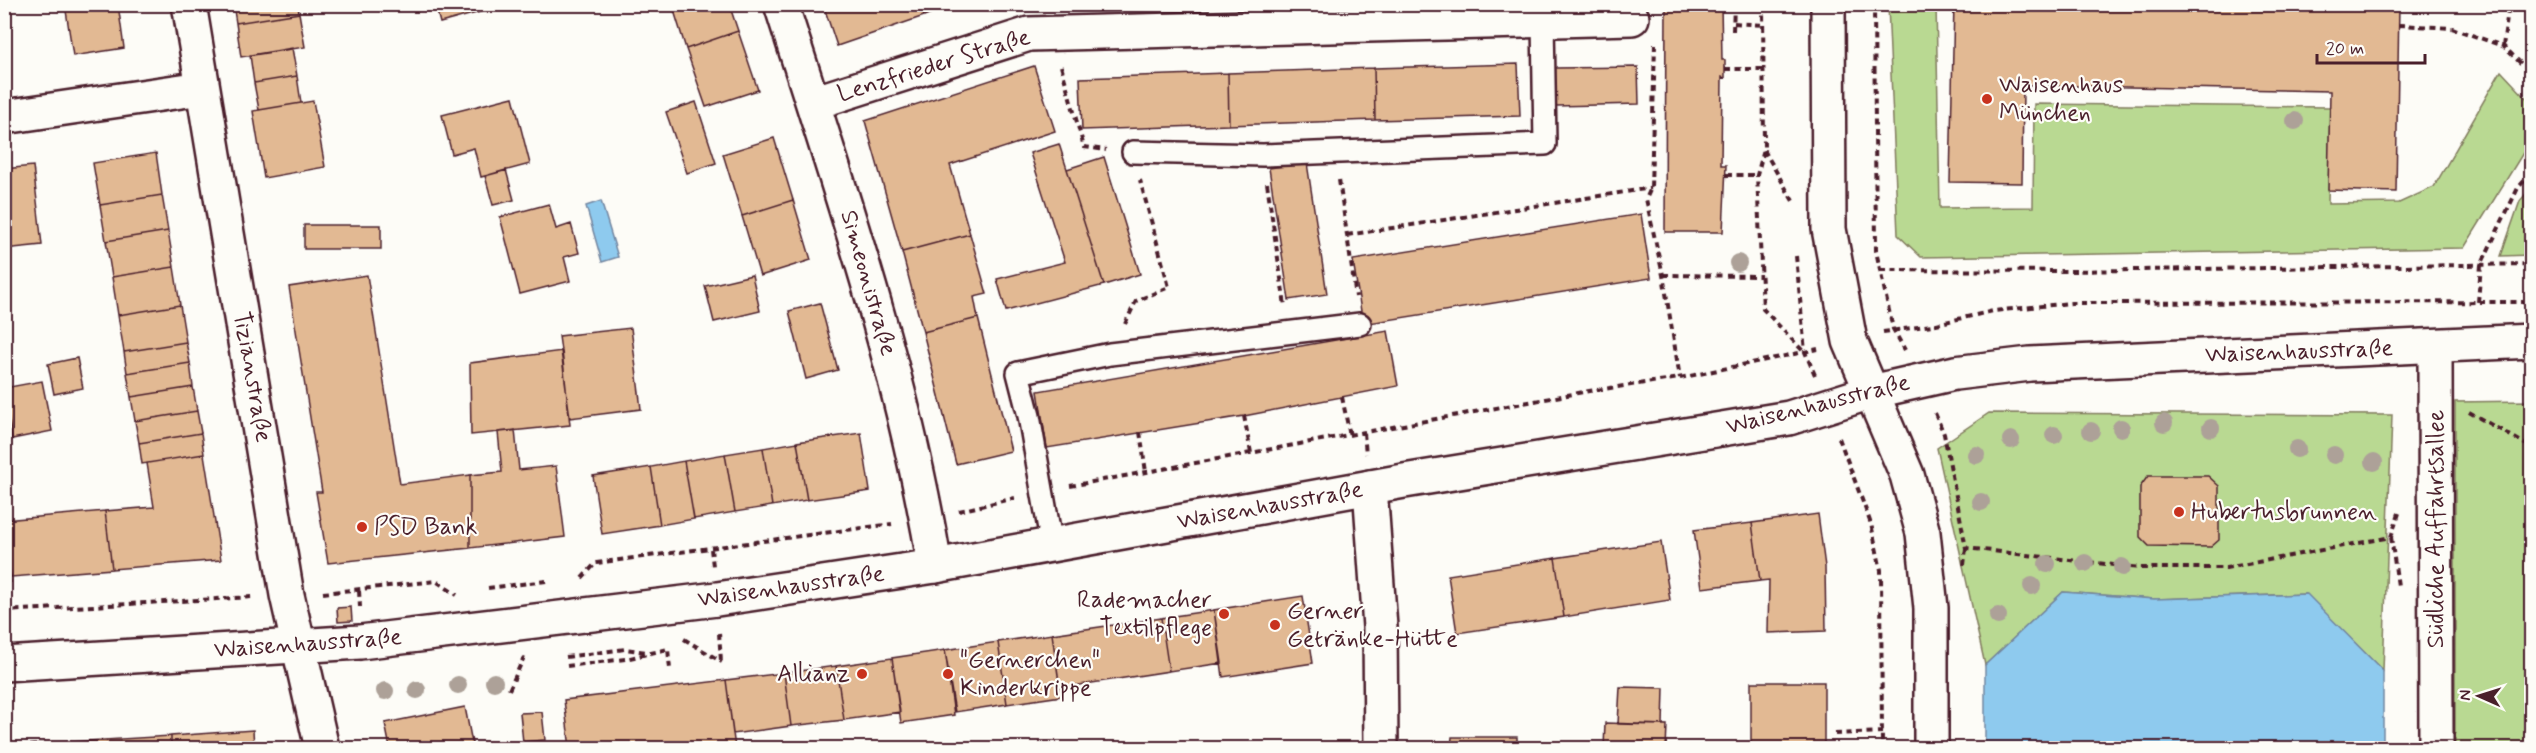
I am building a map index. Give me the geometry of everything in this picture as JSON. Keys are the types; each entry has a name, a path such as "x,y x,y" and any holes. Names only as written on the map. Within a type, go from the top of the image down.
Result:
{"street":[{"name":"Tizianstraße","path":"189,4 287,595 322,748"},
{"name":"Simeonistraße","path":"781,4 856,234 909,431 935,566"},
{"path":"1828,4 1829,229 1851,341 1907,475 1923,533 1931,608 1931,748"},
{"name":"Lenzfrieder Straße","path":"813,103 1029,34 1543,20 1644,29"},
{"path":"4,117 202,87"},
{"name":"Waisenhausstraße","path":"4,664 300,646 615,612 935,566 1370,487 1789,418 1871,392 1955,373 2030,364 2532,341"},
{"name":"Südliche Auffahrtsallee","path":"2435,346 2436,748"},
{"path":"1370,487 1380,627 1381,748"}],"lane":[{"path":"1133,152 1263,155 1545,144 1543,20"},
{"path":"1052,546 1018,373 1110,354 1360,324"}],"path":[{"path":"1874,4 1876,251 1893,329 1921,380 1944,434 1966,548 2140,568 2226,568 2391,537 2402,503"},
{"path":"2503,46 2509,4"},
{"path":"1733,31 1734,5 1763,5 1764,150 1757,175 1763,309 1805,352"},
{"path":"1734,23 1764,25"},
{"path":"2399,25 2452,28 2503,46 2532,74"},
{"path":"1644,29 1651,188 1646,199 1663,275 1680,378"},
{"path":"1725,69 1764,69"},
{"path":"1764,150 1793,202"},
{"path":"1335,152 1360,324"},
{"path":"1263,155 1289,333"},
{"path":"2478,302 2481,265 2518,188 2532,172"},
{"path":"1726,175 1757,175"},
{"path":"1347,235 1651,188"},
{"path":"1796,248 1805,352"},
{"path":"1881,270 2070,271 2532,264"},
{"path":"1663,275 1761,276"},
{"path":"596,563 927,519 1042,491 1589,391 1680,378 1805,352 1893,329 1932,325 1993,311 2071,303 2532,302"},
{"path":"2436,390 2496,430 2532,448"},
{"path":"1342,397 1350,436"},
{"path":"1244,416 1251,453"},
{"path":"1140,432 1146,472"},
{"path":"1851,473 1871,524 1881,570 1882,748"},
{"path":"488,588 558,580"},
{"path":"4,611 359,591 436,581"},
{"path":"566,657 625,649 646,652"},
{"path":"567,666 626,659 646,652 668,649 670,669"},
{"path":"1835,734 1882,732"}],"green space":[{"path":"1888,5 1936,5 1940,208 2033,207 2034,104 2330,107 2328,204 2399,203 2434,187 2501,71 2531,103 2531,140 2464,248 1921,257 1898,235"},
{"path":"2531,188 2531,255 2501,256 2520,201"},
{"path":"2531,401 2531,748 2455,748 2455,402"},
{"path":"1989,413 2392,415 2383,671 2306,594 2154,599 2063,592 1985,665 1937,448"}],"water":[{"path":"601,201 618,257 602,262 586,206"},
{"path":"2063,592 2154,599 2307,594 2383,671 2383,748 1985,748 1985,665"}],"building":[{"path":"65,4 118,4 124,48 73,56"},
{"path":"233,4 298,4 299,13 236,23"},
{"path":"435,4 494,4 495,8 440,23"},
{"path":"672,4 729,4 738,31 686,49"},
{"path":"823,4 920,4 924,16 837,46"},
{"path":"920,4 954,4 924,16"},
{"path":"1666,4 1721,4 1722,60 1725,60 1725,78 1722,77 1721,165 1726,165 1723,232 1665,232"},
{"name":"Waisenhaus München","path":"1954,4 2399,4 2396,192 2328,190 2330,91 2023,85 2022,183 1950,182"},
{"path":"299,13 305,47 241,57 236,23"},
{"path":"738,31 758,90 706,107 686,49"},
{"path":"292,48 297,76 254,83 250,55"},
{"path":"1518,64 1520,116 1375,120 1374,68"},
{"path":"1034,66 1055,131 950,165 970,234 902,252 865,121"},
{"path":"1638,67 1639,104 1556,106 1555,68"},
{"path":"1374,68 1375,120 1229,125 1228,73"},
{"path":"1228,73 1229,125 1082,130 1080,78"},
{"path":"297,76 301,103 259,110 254,83"},
{"path":"513,97 530,164 481,177 474,148 452,154 442,115"},
{"path":"313,101 325,167 264,178 253,111"},
{"path":"696,102 716,163 687,173 666,112"},
{"path":"774,138 793,200 742,216 723,154"},
{"path":"1059,144 1104,285 1006,311 997,279 1065,262 1030,153"},
{"path":"156,153 162,195 100,205 93,163"},
{"path":"1104,157 1140,274 1104,285 1067,169"},
{"path":"1307,163 1327,294 1289,300 1269,168"},
{"path":"33,166 42,245 4,249 4,169"},
{"path":"506,170 514,200 493,205 485,176"},
{"path":"162,195 168,231 106,241 100,205"},
{"path":"793,200 811,260 760,276 742,216"},
{"path":"549,204 556,229 571,224 579,253 564,257 570,281 520,294 500,217"},
{"path":"1641,214 1651,278 1363,324 1353,260"},
{"path":"304,225 381,225 381,249 304,249"},
{"path":"168,231 174,267 112,277 106,241"},
{"path":"970,234 987,294 974,297 978,318 923,332 902,252"},
{"path":"174,267 180,305 118,315 112,277"},
{"path":"367,275 400,484 470,475 470,548 328,563 316,492 322,492 289,287"},
{"path":"752,275 760,311 714,322 705,286"},
{"path":"820,303 838,370 806,379 789,311"},
{"path":"180,305 186,342 124,352 118,315"},
{"path":"978,318 1011,451 956,464 923,332"},
{"path":"631,328 641,409 570,418 559,336"},
{"path":"1388,331 1398,386 1244,416 1047,448 1038,391"},
{"path":"186,342 190,363 127,373 124,352"},
{"path":"562,351 570,425 471,435 470,363"},
{"path":"77,358 83,388 54,394 48,364"},
{"path":"190,363 193,387 131,397 127,373"},
{"path":"42,381 52,431 12,439 4,388"},
{"path":"193,387 197,411 135,421 131,397"},
{"path":"4,400 12,439 4,441"},
{"path":"197,411 201,433 139,443 135,421"},
{"path":"515,430 519,470 556,466 565,537 470,548 470,475 502,472 498,432"},
{"path":"201,433 204,454 142,464 139,443"},
{"path":"861,433 870,491 807,500 797,442"},
{"path":"797,442 807,500 772,506 763,448"},
{"path":"763,448 772,506 735,512 725,454"},
{"path":"204,454 221,560 112,569 105,511 154,507 147,463"},
{"path":"725,454 735,512 694,519 684,461"},
{"path":"684,461 694,519 660,525 651,467"},
{"path":"651,467 660,525 602,534 593,476"},
{"name":"Hubertusbrunnen","path":"2148,476 2208,476 2219,486 2219,540 2211,547 2149,546 2140,537 2140,487"},
{"path":"105,511 112,569 11,577 4,542 4,520"},
{"path":"1818,514 1825,567 1826,631 1768,633 1769,580 1760,581 1752,523"},
{"path":"1752,523 1760,581 1702,588 1694,530"},
{"path":"1661,542 1670,600 1564,617 1555,558"},
{"path":"4,549 11,582 4,583"},
{"path":"1555,558 1564,617 1457,633 1448,575"},
{"path":"1303,596 1313,663 1223,677 1214,610"},
{"path":"351,607 352,621 338,622 337,608"},
{"path":"1214,610 1222,663 1169,671 1161,618"},
{"path":"1161,618 1169,671 1060,688 1052,634"},
{"path":"1052,634 1061,696 1007,704 998,642"},
{"path":"998,642 1007,704 955,712 945,650"},
{"path":"945,650 954,715 901,723 892,658"},
{"path":"892,658 900,712 844,720 836,666"},
{"path":"836,666 844,720 791,726 784,673"},
{"path":"784,673 791,726 733,734 726,680"},
{"path":"726,680 735,748 570,748 564,700"},
{"path":"1751,682 1824,682 1824,748 1751,748"},
{"path":"1620,687 1664,688 1663,725 1618,724"},
{"path":"465,707 473,748 390,748 385,723"},
{"path":"542,712 545,740 523,742 520,713"},
{"path":"1605,723 1667,725 1666,748 1604,748"},
{"path":"253,730 254,748 171,748 171,736"},
{"path":"171,736 171,748 4,748 4,746"},
{"path":"1452,737 1517,737 1517,748 1451,748"}],"place":[{"name":"Waisenhaus München","path":"1987,99"},
{"name":"Hubertusbrunnen","path":"2179,512"},
{"name":"PSD Bank","path":"362,527"},
{"name":"Rademacher Textilpflege","path":"1224,614"},
{"name":"Gerner Getränke-Hütte","path":"1275,625"},
{"name":"Allianz","path":"862,674"},
{"name":"\"Gernerchen\" Kinderkrippe","path":"948,674"}]}
